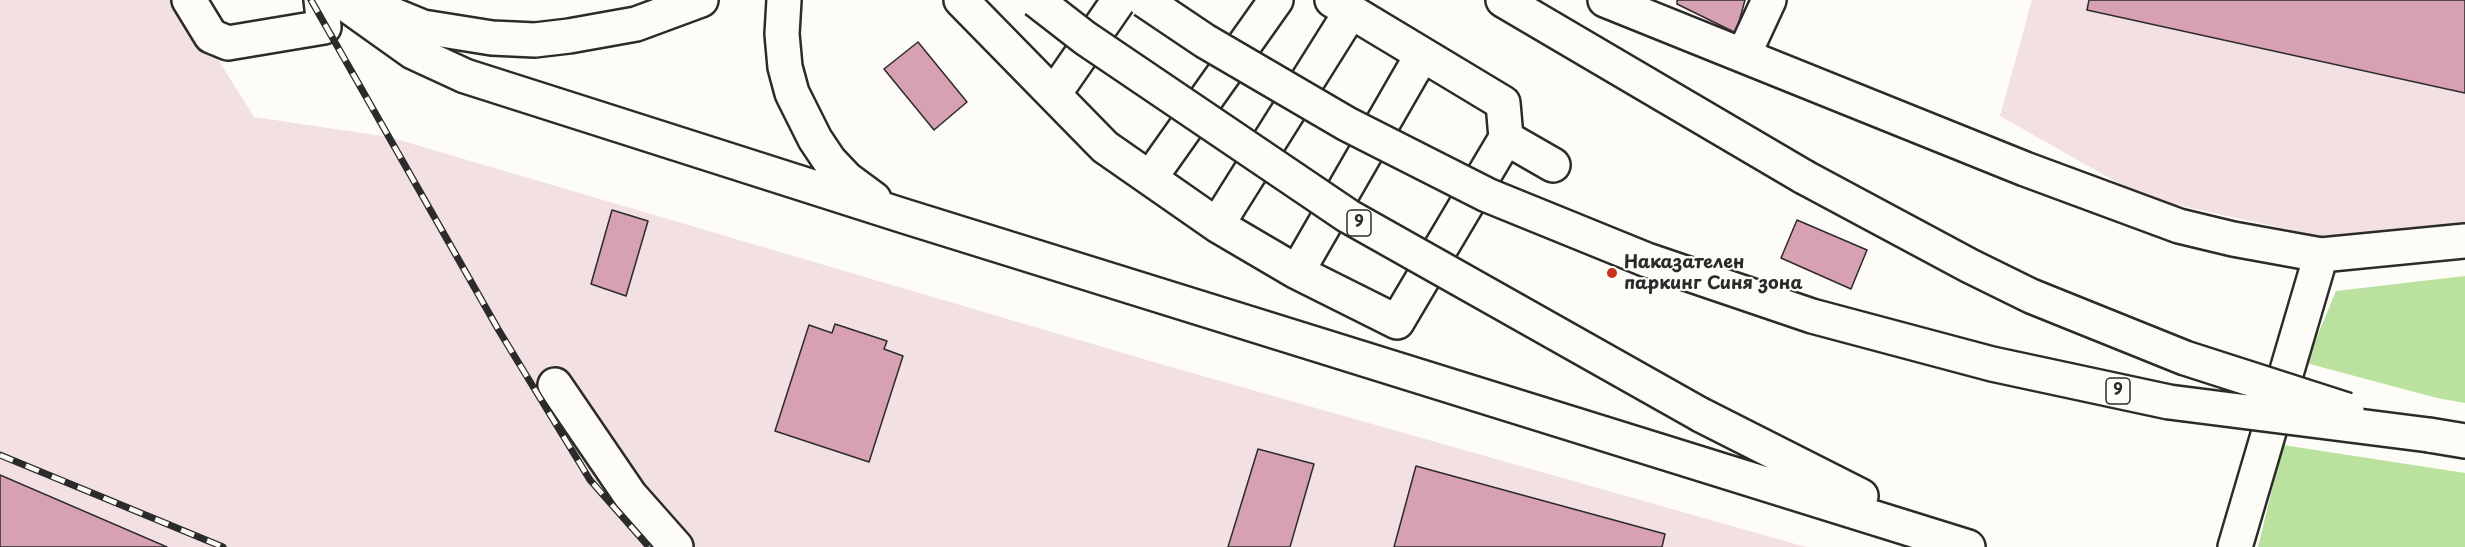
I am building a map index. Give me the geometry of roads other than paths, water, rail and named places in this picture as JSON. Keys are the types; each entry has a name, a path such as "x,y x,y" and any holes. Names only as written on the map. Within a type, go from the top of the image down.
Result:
{"main road":[{"path":"189,0 211,36 228,43 324,27 321,0"},
{"path":"340,0 413,52 465,76 904,216 1957,543"},
{"path":"357,0 423,27 492,38 535,40 636,24 701,0"},
{"path":"784,0 782,34 786,67 792,93 815,139 847,179 869,196 904,216"},
{"path":"960,0 1105,147 1217,225 1297,272 1397,322 1506,138 1503,103 1341,6 1217,225"},
{"name":"9","path":"1036,0 1085,38 1348,216 1701,415 1957,543"},
{"path":"1054,94 1119,0"},
{"name":"9","path":"1144,0 1205,41 1347,124 1487,195 1647,260 1812,316 1992,364 2169,402 2465,441"},
{"path":"1150,178 1276,0"},
{"path":"1503,0 1804,177 2031,296 2185,358 2429,435"},
{"path":"1605,0 2025,169 2179,226 2277,248 2321,255 2465,241"},
{"path":"1744,54 1769,0"},
{"path":"1297,272 1422,55"},
{"path":"1506,138 1553,165"},
{"path":"2235,547 2321,255"},
{"path":"555,385 630,495 676,547"}],"railway":[{"path":"311,0 498,329 590,480 649,547"},
{"path":"0,455 223,547"}],"place":[{"name":"Наказателен паркинг Синя зона","path":"1612,273"}]}
